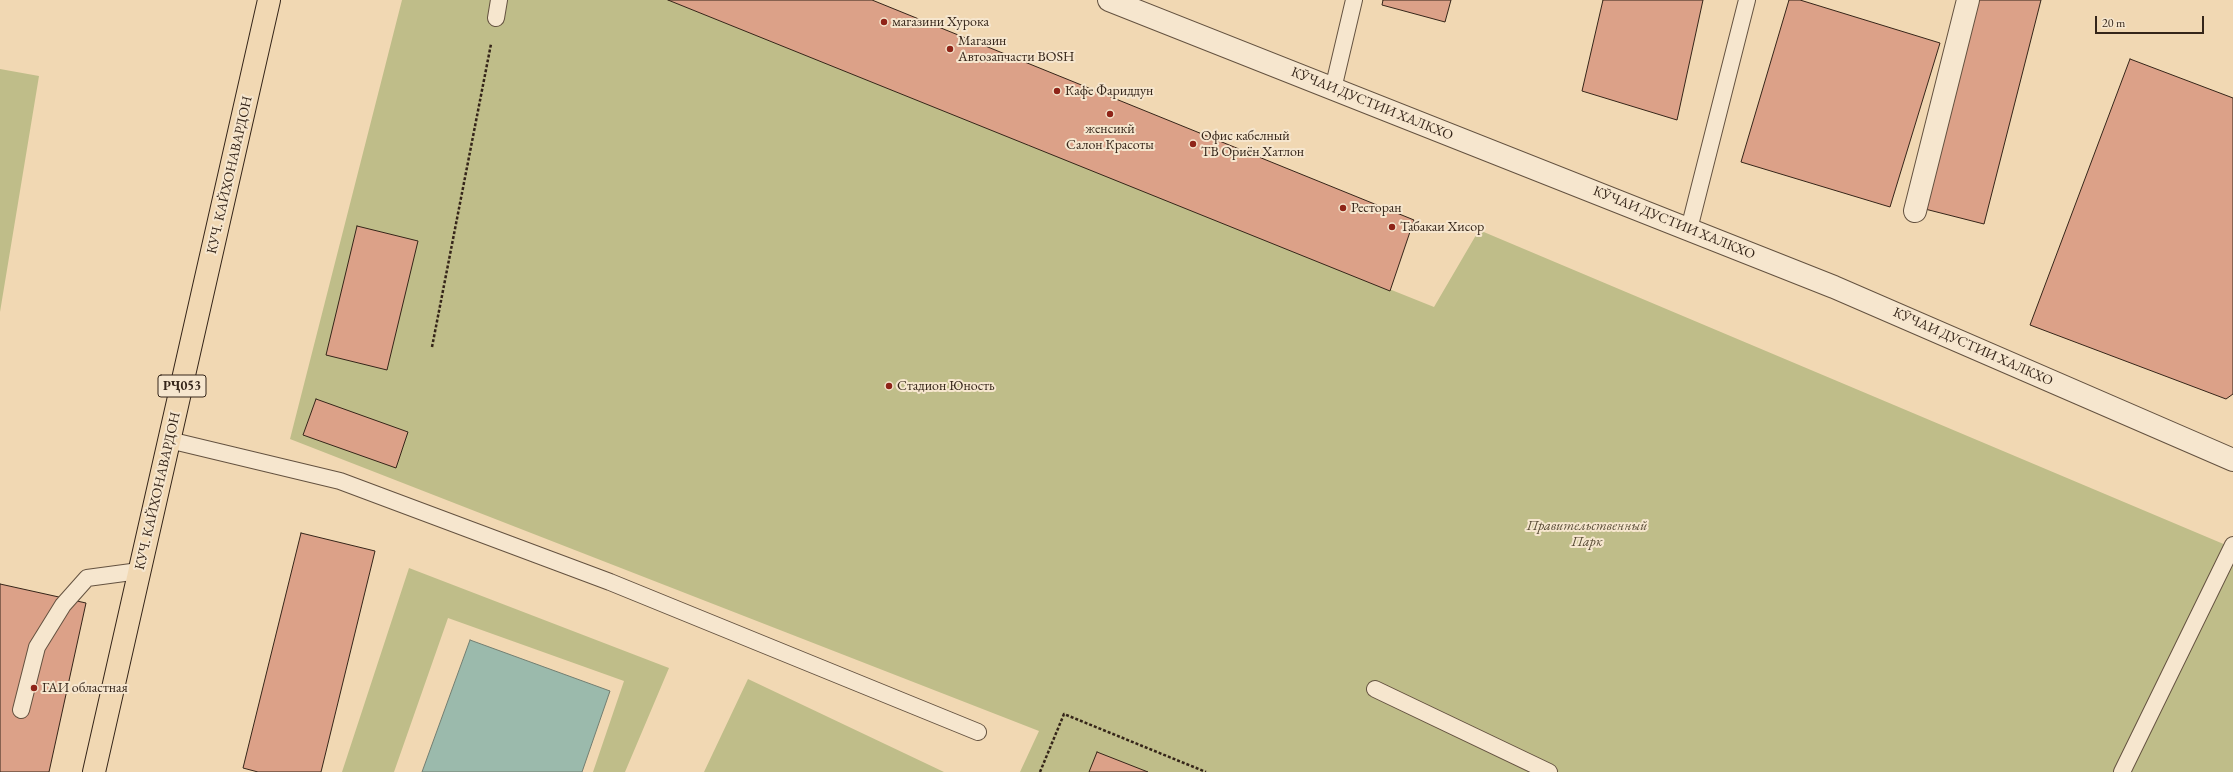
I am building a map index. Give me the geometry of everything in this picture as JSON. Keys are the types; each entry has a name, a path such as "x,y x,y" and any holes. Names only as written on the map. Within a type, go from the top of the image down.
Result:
{"main road":[{"name":"КУЧ. КАЙХОНАВАРДОН","path":"94,772 269,0"}],"street":[{"name":"КӮЧАИ ДУСТИИ ХАЛКХО","path":"1109,0 1834,287 2233,460"},
{"path":"1915,211 1968,0"}],"lane":[{"path":"496,18 500,0"},
{"path":"1333,89 1354,0"},
{"path":"1689,229 1747,0"},
{"path":"169,440 340,481 610,582 978,732"},
{"path":"2122,772 2233,546"},
{"path":"21,710 37,647 63,605 87,578 139,571"},
{"path":"1375,689 1549,772"}],"path":[{"path":"432,347 496,18"},
{"path":"1040,772 1064,714 1206,772"}],"green space":[{"name":"Правительственный Парк","path":"402,0 668,0 1434,307 1479,230 2233,548 2233,772 1020,772 1039,731 290,439"},
{"path":"0,69 39,76 0,312"},
{"path":"409,568 669,668 625,772 593,772 624,681 448,618 394,772 342,772"},
{"path":"748,679 944,772 704,772"}],"shaded area":[{"path":"470,640 610,691 582,772 422,772"}],"building":[{"path":"668,0 872,0 1414,220 1390,291"},
{"path":"1383,0 1451,0 1445,22 1382,5"},
{"path":"1603,0 1703,0 1677,120 1582,91"},
{"path":"1789,0 1800,0 1940,43 1890,207 1741,162"},
{"path":"1979,0 2041,0 1984,224 1925,209"},
{"path":"2130,59 2233,98 2233,394 2226,399 2030,325"},
{"path":"357,226 418,241 387,370 326,355"},
{"path":"316,399 408,432 396,468 303,435"},
{"path":"301,533 375,551 321,772 258,772 243,768"},
{"name":"ГАИ областная","path":"0,584 86,603 49,772 0,772"},
{"path":"1097,752 1148,772 1089,772"}],"place":[{"name":"магазини Хурока","path":"884,22"},
{"name":"Магазин Автозапчасти BOSH","path":"950,49"},
{"name":"Кафе Фариддун","path":"1057,91"},
{"name":"женсикй Салон Красоты","path":"1110,114"},
{"name":"Офис кабелный ТВ Ориён Хатлон","path":"1193,144"},
{"name":"Ресторан","path":"1343,208"},
{"name":"Табакаи Хисор","path":"1392,227"},
{"name":"Стадион Юность","path":"889,386"},
{"name":"ГАИ областная","path":"34,688"}]}
